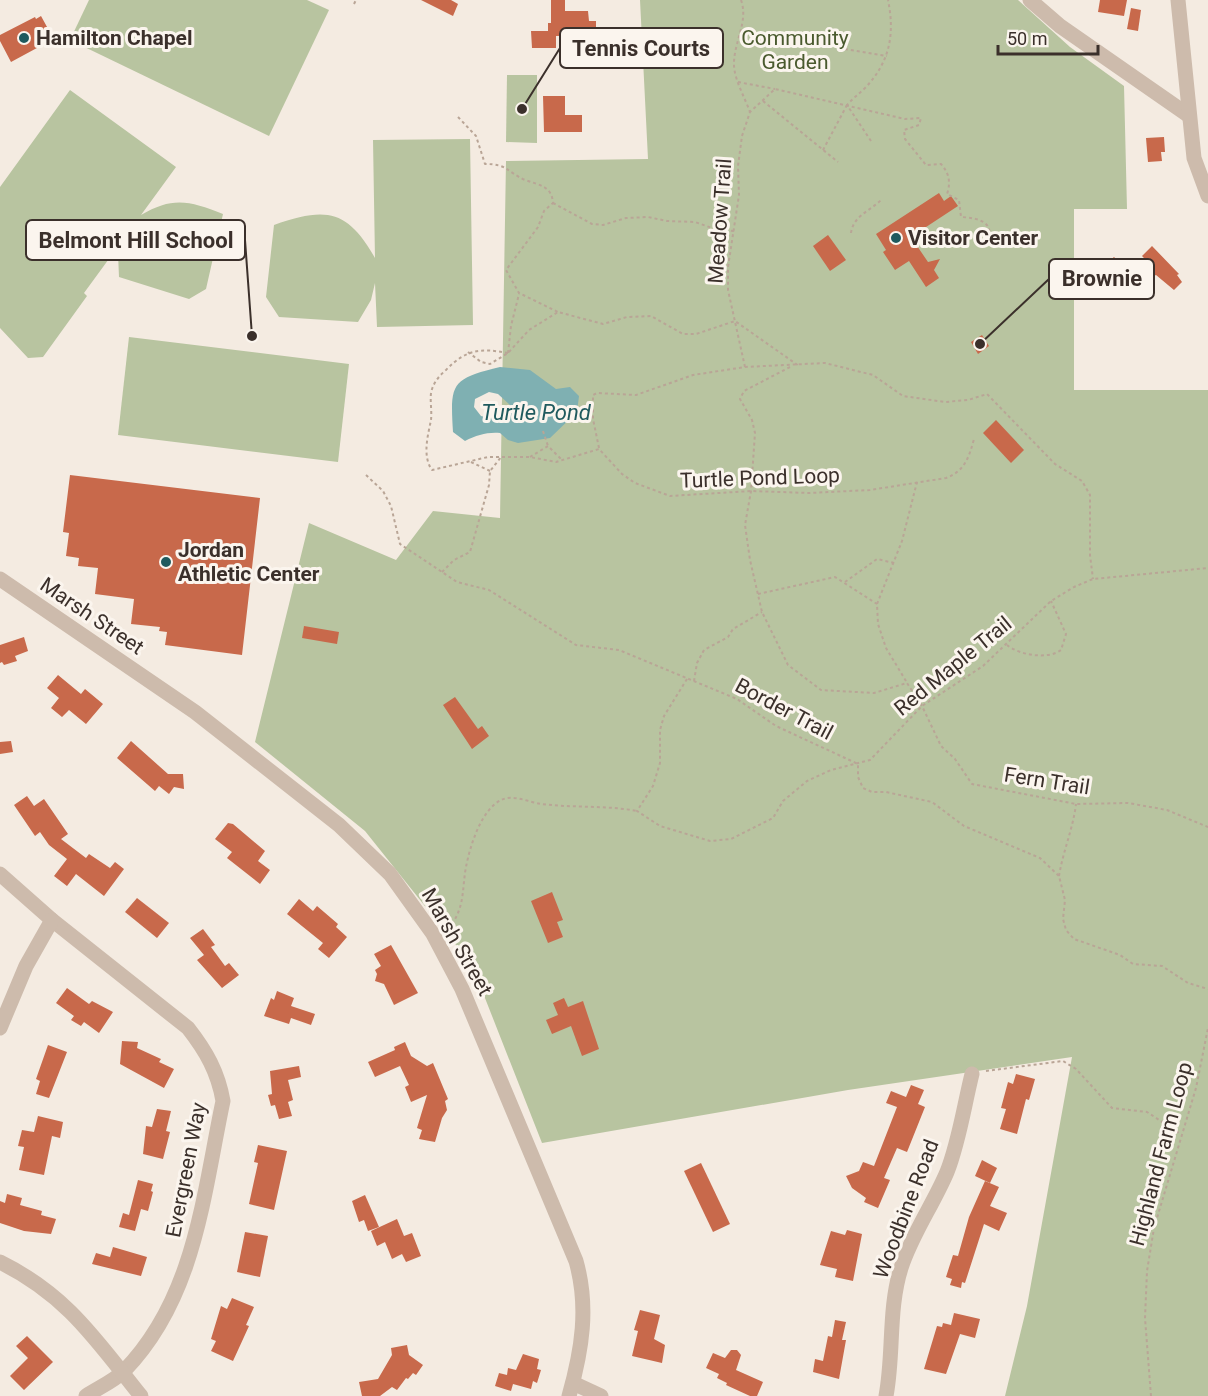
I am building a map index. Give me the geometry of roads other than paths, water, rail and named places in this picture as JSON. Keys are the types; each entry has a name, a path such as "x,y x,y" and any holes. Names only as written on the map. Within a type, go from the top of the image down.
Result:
{"street":[{"path":"1030,0 1060,26 1188,116"},
{"path":"1178,0 1194,158 1208,196"},
{"name":"Marsh Street","path":"0,579 165,691 318,808 374,857 410,899 447,958 476,1017 576,1261 584,1310 582,1346 571,1390"},
{"name":"Evergreen Way","path":"0,874 52,920 158,1001 188,1028 205,1049 219,1079 222,1101 194,1243 174,1301 154,1336 122,1372 86,1396"},
{"path":"0,1028 26,966 52,920"},
{"name":"Woodbine Road","path":"886,1396 891,1367 893,1313 901,1268 922,1218 947,1172 972,1074"},
{"path":"0,1262 55,1295 88,1328 141,1396"},
{"path":"571,1390 601,1396"}],"water":[{"name":"Turtle Pond","path":"500,367 530,370 556,389 570,387 579,396 577,412 550,438 518,443 508,440 500,433 495,433 482,434 465,441 453,432 454,393 463,380","holes":["489,392 498,394 510,405 506,413 494,418 481,416 474,407 475,399"]}],"place":[{"name":"Hamilton Chapel","path":"24,38"},
{"name":"Tennis Courts","path":"522,109"},
{"name":"Visitor Center","path":"896,238"},
{"name":"Belmont Hill School","path":"252,336"},
{"name":"Brownie","path":"980,344"},
{"name":"Jordan Athletic Center","path":"166,562"}],"park label":[{"name":"Community Garden","path":"795,50"}]}
